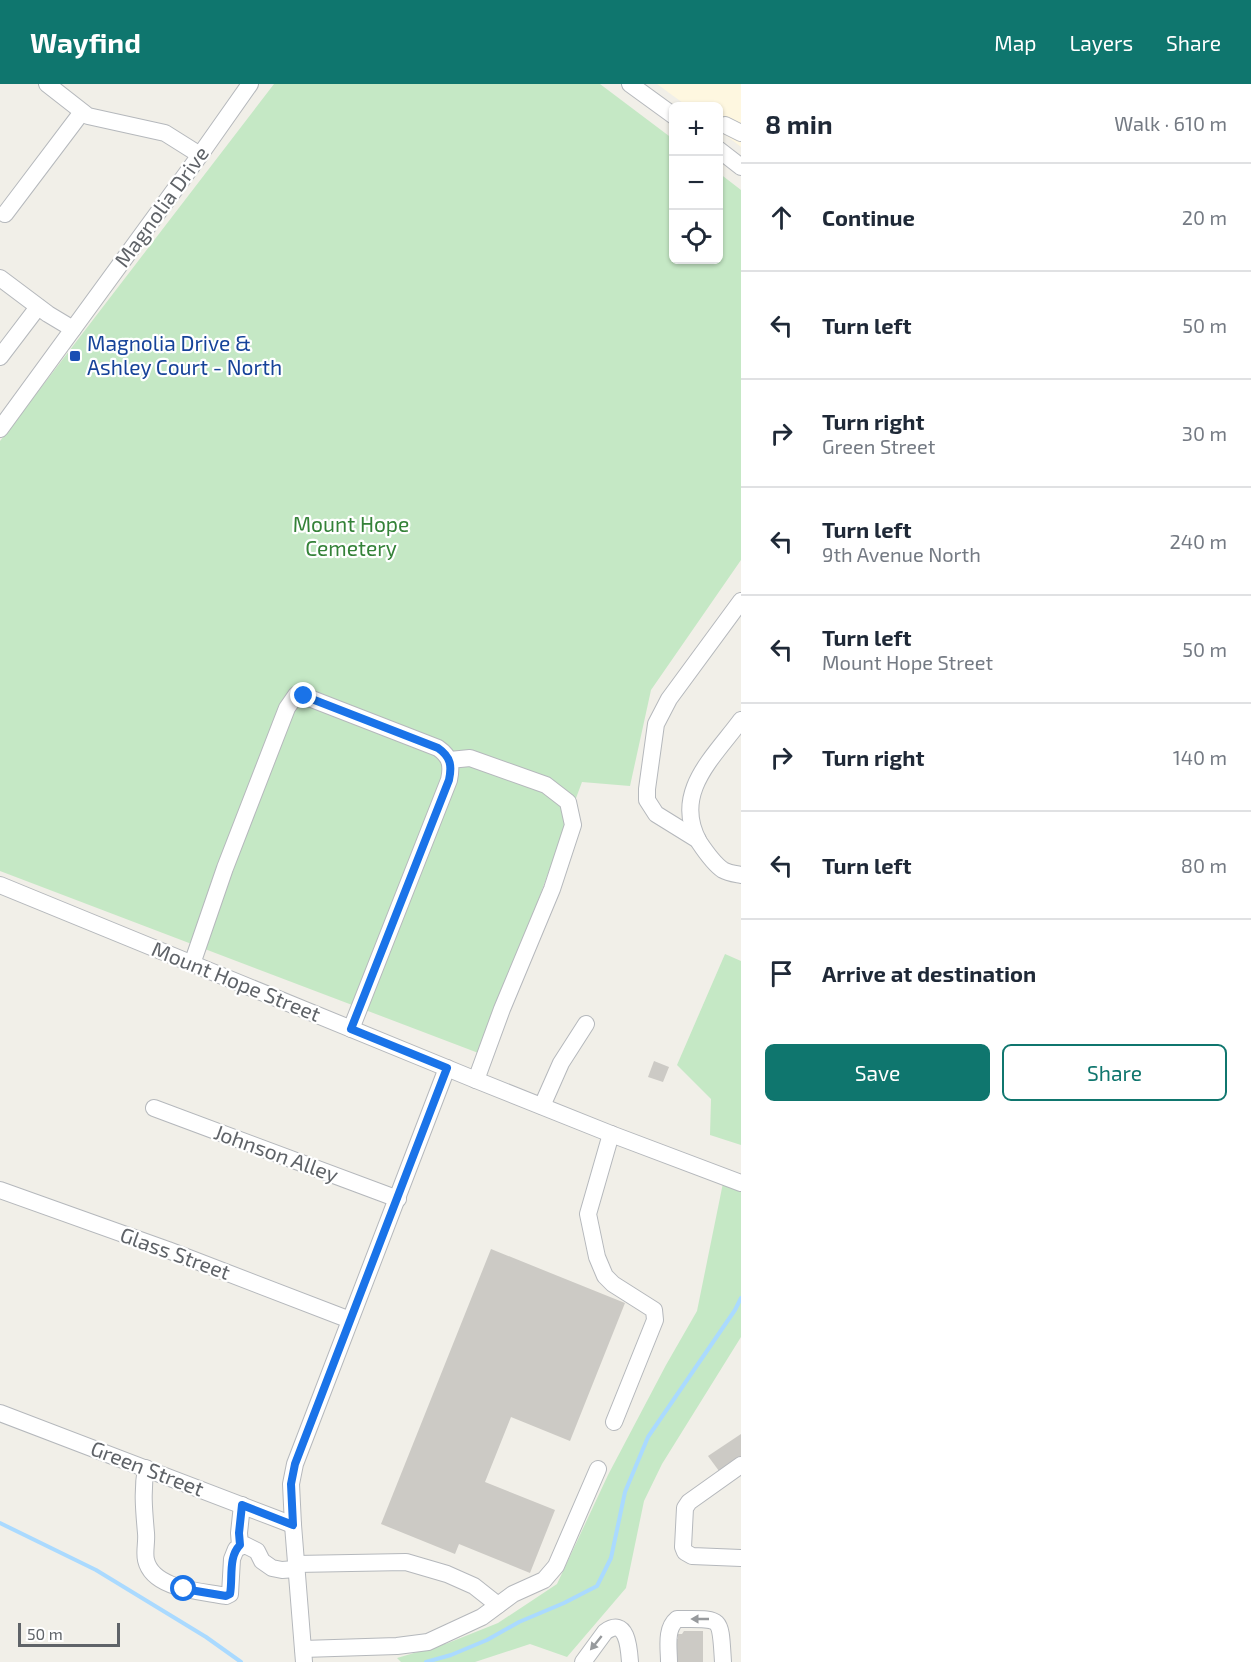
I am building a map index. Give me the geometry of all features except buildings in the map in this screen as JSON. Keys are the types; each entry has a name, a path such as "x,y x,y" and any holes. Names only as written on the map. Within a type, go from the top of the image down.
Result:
{"street":[{"path":"47,84 88,116 165,133 200,155"},
{"name":"Magnolia Drive","path":"0,429 250,84"},
{"path":"630,84 669,112"},
{"path":"5,214 82,112"},
{"path":"725,125 741,133"},
{"path":"723,153 741,166"},
{"path":"0,278 38,307 73,329"},
{"path":"0,357 38,307"},
{"path":"698,840 656,814 647,800 656,724 669,699 741,601"},
{"path":"192,964 225,868 287,708 296,695 304,696 438,748 446,753 450,760 449,780 351,1029"},
{"path":"741,720 695,784 689,810 693,830 703,849 724,871 741,875"},
{"path":"450,760 470,758 546,785 568,802 573,825 552,889 502,1009 476,1080"},
{"name":"Mount Hope Street","path":"0,885 476,1080 739,1182"},
{"path":"542,1106 561,1063 586,1024"},
{"path":"447,1068 295,1464 291,1484 304,1656 428,1642 482,1617 513,1594 544,1580 556,1566 598,1469"},
{"name":"Johnson Alley","path":"154,1108 398,1199"},
{"path":"611,1134 588,1214 597,1257 605,1276 613,1284 654,1310 655,1320 614,1422"},
{"name":"Glass Street","path":"0,1190 168,1250 350,1320"},
{"name":"Green Street","path":"0,1413 293,1525"},
{"path":"741,1466 689,1502 685,1508 683,1547 685,1552 692,1556 741,1558"},
{"path":"146,1468 143,1482 147,1539 145,1556 147,1564 167,1584 226,1596 230,1594 232,1559 240,1545 242,1505"},
{"path":"240,1545 257,1551 262,1562 282,1570 296,1566 406,1562 447,1574 474,1586 498,1605"},
{"path":"669,1662 669,1628 673,1622 677,1619 712,1619 718,1624 721,1632 723,1662"},
{"path":"583,1662 605,1632 618,1629 627,1637 630,1662"}],"shaded area":[{"path":"657,84 741,84 741,147 723,133 723,102 682,102"}],"green space":[{"name":"Mount Hope Cemetery","path":"274,84 600,84 669,136 669,264 723,264 723,176 741,190 741,560 651,690 630,786 582,782 481,1054 0,871 0,441"},
{"path":"725,954 741,961 741,1145 710,1135 711,1099 677,1065"},
{"path":"723,1183 741,1190 741,1337 662,1464 644,1501 626,1588 567,1657 530,1644 475,1662 401,1662 397,1658 448,1643 498,1623 557,1584 608,1475 697,1311"}],"waterway":[{"path":"426,1662 451,1655 487,1640 519,1622 597,1586 611,1558 625,1492 648,1437 741,1298"},
{"path":"0,1523 96,1570 206,1637 241,1662"}],"place":[{"name":"Magnolia Drive & Ashley Court - North","path":"75,356"}],"route":[{"path":"184,1589 226,1596 230,1594 232,1559 240,1545 242,1505 293,1525 291,1484 295,1464 447,1068 351,1029 449,780 450,760 446,753 438,748 304,696"}]}
